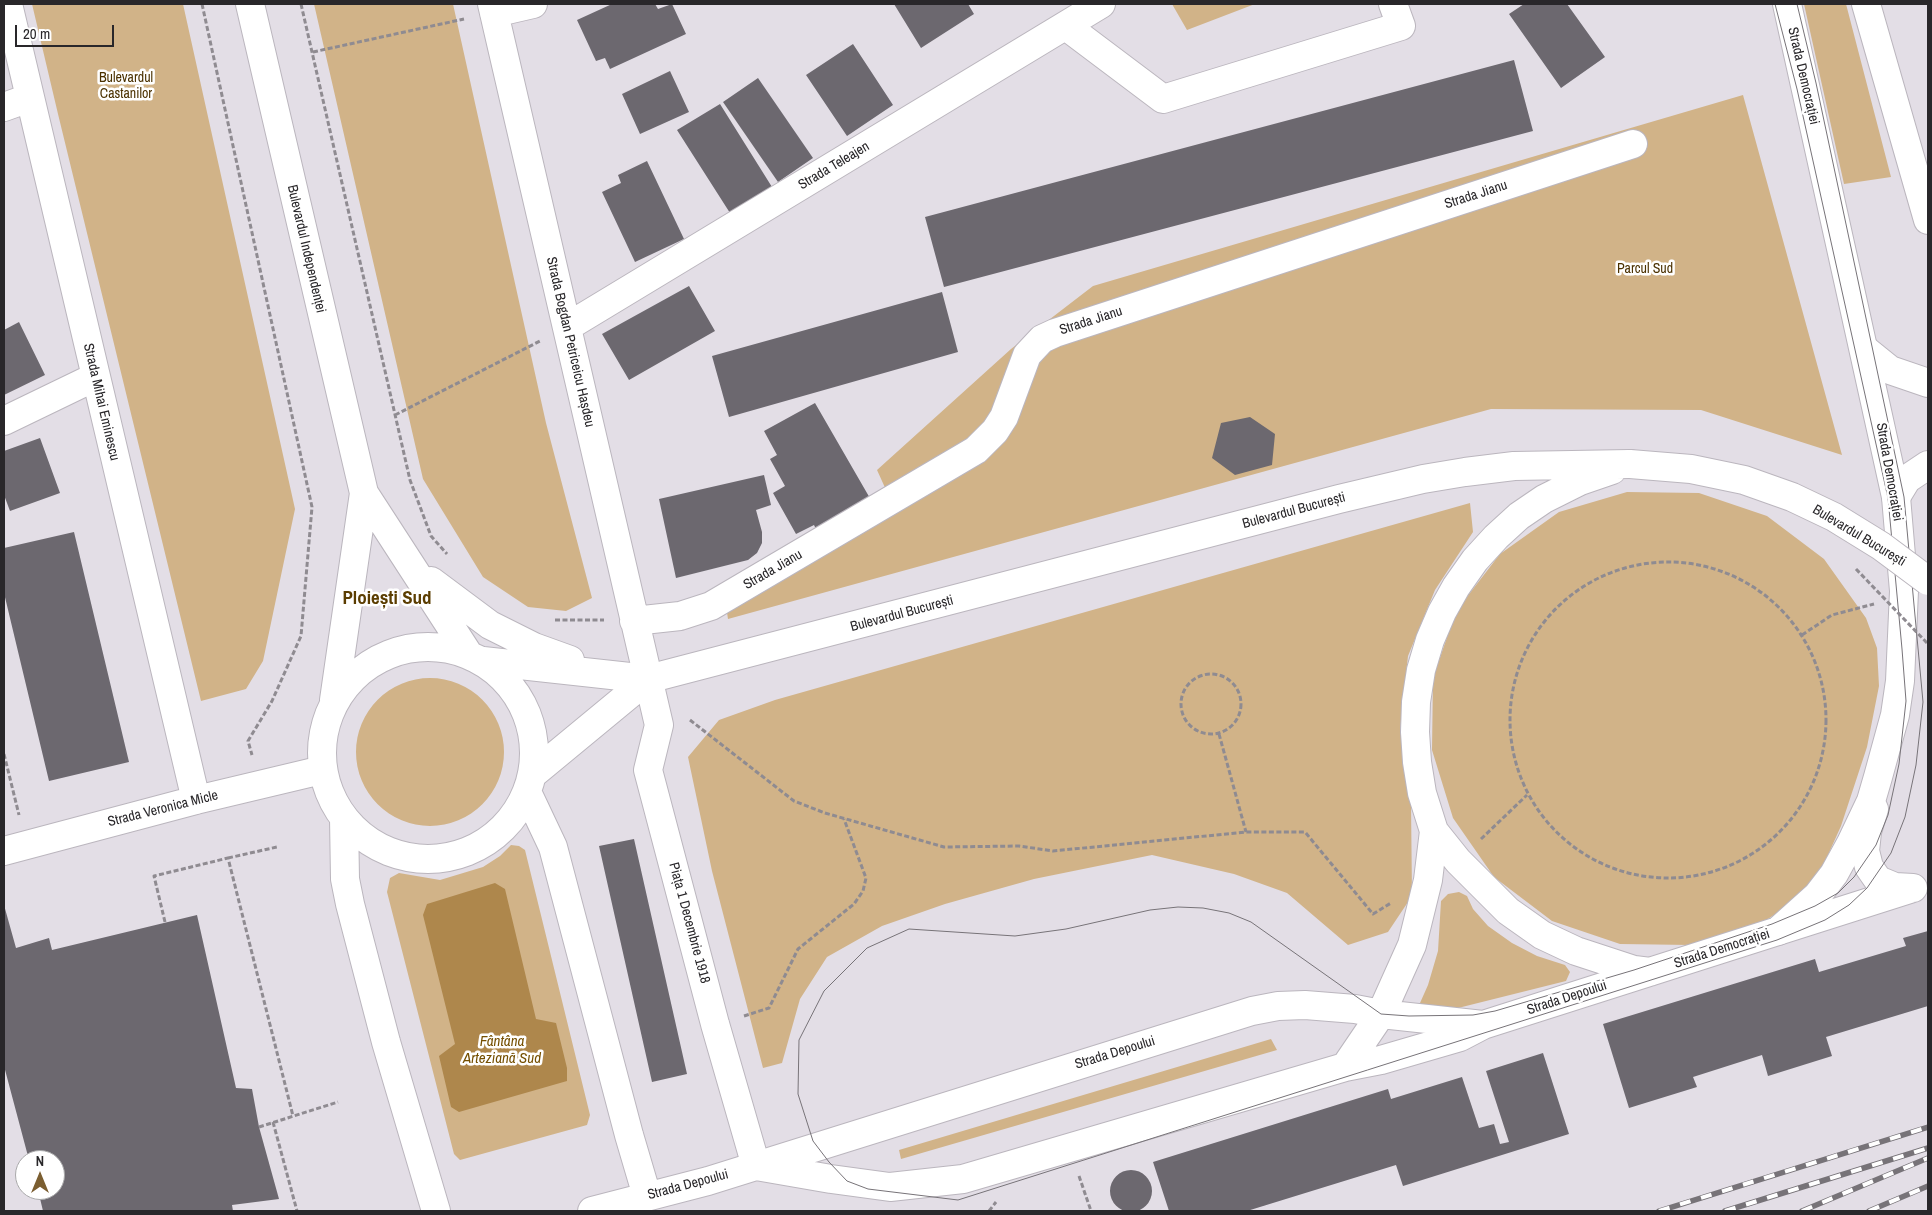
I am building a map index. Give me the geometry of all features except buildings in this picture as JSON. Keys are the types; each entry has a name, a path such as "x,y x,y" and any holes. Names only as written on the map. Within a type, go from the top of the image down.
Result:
{"main road":[{"name":"Strada Mihai Eminescu","path":"8,4 196,800"},
{"name":"Bulevardul Independenței","path":"250,4 364,493 476,658"},
{"path":"493,8 533,4"},
{"name":"Strada Teleajen","path":"567,327 1101,4"},
{"path":"1066,26 1163,99 1401,26 1393,4"},
{"name":"Strada Democrației","path":"1652,972 1778,931 1817,896 1834,874 1851,843 1870,801 1896,715 1900,680 1904,591 1896,497 1787,4"},
{"path":"1866,4 1928,220"},
{"name":"Strada Bogdan Petriceicu Hașdeu","path":"493,8 648,680"},
{"path":"4,107 29,98"},
{"name":"Strada Jianu","path":"634,621 680,616 710,606 976,450 995,431 1004,417 1027,355 1042,339 1055,333 1633,144"},
{"path":"1864,349 1890,370 1928,383"},
{"path":"4,421 95,377"},
{"path":"1885,446 1902,456 1928,460"},
{"path":"1630,464 1580,481 1544,499 1519,516 1475,560 1451,595 1430,640 1421,670 1416,702 1416,747 1422,793 1434,830 1458,861 1508,911 1542,935 1576,951 1634,970 1652,972"},
{"name":"Bulevardul București","path":"476,658 648,680 1339,499 1465,472 1514,466 1630,464 1691,469 1744,480 1792,497 1834,517 1881,546 1928,580"},
{"path":"1896,497 1907,479 1928,465"},
{"name":"Bulevardul Independenței","path":"334,702 364,493"},
{"path":"412,566 457,602 490,624 534,647 612,676"},
{"name":"Bulevardul Independenței","path":"439,647 476,658 496,671 515,690 529,718 535,749 530,783 510,821 484,844 452,857 417,859 384,850 355,832 344,818 334,804 322,770 321,746 325,723 334,702 353,677 378,659 408,648 439,647"},
{"name":"Bulevardul București","path":"530,783 648,680"},
{"name":"Piața 1 Decembrie 1918","path":"648,680 659,725 648,770 715,1024 756,1166"},
{"path":"1886,748 1890,758 1867,832 1865,851 1869,867 1878,880 1895,887 1921,885"},
{"name":"Strada Veronica Micle","path":"15,848 196,800 322,770"},
{"path":"530,783 553,847 626,1126 649,1204"},
{"path":"344,818 345,879 350,904 386,1042 436,1211"},
{"path":"1345,1067 1381,1014 1412,945 1428,880 1434,830"},
{"path":"1778,931 1921,885"},
{"name":"Strada Depoului","path":"756,1166 890,1187 964,1179 1345,1067 1381,1060 1460,1037 1483,1025 1652,972"},
{"name":"Strada Depoului","path":"592,1211 649,1204 756,1166 1252,1011 1278,1006 1305,1005 1355,1008 1381,1014 1483,1025"}],"path":[{"path":"202,4 312,508 301,636 272,702 248,741 259,785"},
{"path":"302,4 410,480 431,536 450,556"},
{"path":"313,52 493,8"},
{"path":"395,415 567,327"},
{"path":"1650,562 1694,563 1737,577 1774,601 1802,635 1821,677 1827,723 1819,768 1799,810 1768,844 1727,867 1682,878 1636,876 1592,860 1555,833 1527,795 1512,754 1508,710 1517,667 1538,627 1568,595 1607,573 1650,562"},
{"path":"1856,568 1928,644"},
{"path":"1802,635 1832,615 1869,604 1876,604"},
{"path":"1883,604 1890,604"},
{"path":"550,620 634,621"},
{"path":"1212,674 1230,680 1237,687 1241,696 1240,715 1228,730 1219,734 1198,732 1190,726 1184,717 1181,707 1182,696 1186,687 1203,675 1212,674"},
{"path":"683,713 696,727 794,801 844,818 944,847 1019,846 1053,851 1246,832 1305,832 1373,914 1428,880"},
{"path":"1219,734 1246,832"},
{"path":"4,754 15,848"},
{"path":"1458,861 1527,795"},
{"path":"715,1024 770,1008 798,949 854,904 863,891 866,878 844,818"},
{"path":"164,922 154,876 277,847"},
{"path":"228,858 292,1116"},
{"path":"259,1127 338,1102"},
{"path":"273,1122 297,1211"},
{"path":"1079,1174 1091,1211"},
{"path":"989,1211 999,1199"}],"green space":[{"name":"Bulevardul Castanilor","path":"32,4 183,4 295,509 263,661 246,689 201,701"},
{"path":"314,4 453,4 546,423 592,598 566,611 528,607 483,577 423,479"},
{"path":"1172,4 1255,4 1187,30"},
{"path":"1804,4 1846,4 1891,177 1844,184"},
{"name":"Parcul Sud","path":"1743,95 1842,455 1701,410 1491,409 728,619 726,606 887,492 877,470 1011,349 1093,286"},
{"path":"1627,492 1699,493 1767,516 1824,559 1866,618 1877,648 1879,686 1867,747 1841,826 1814,886 1760,924 1691,945 1620,944 1552,921 1494,877 1453,818 1432,750 1433,678 1456,611 1500,554 1559,512"},
{"path":"1470,503 1473,532 1435,590 1408,656 1400,729 1411,803 1412,896 1388,932 1348,945 1287,893 1234,874 1152,855 1034,879 945,904 882,926 827,957 800,999 782,1063 763,1068 712,871 688,757 719,720 775,700"},
{"path":"430,678 458,683 471,690 482,700 492,711 499,724 504,752 499,780 492,793 482,804 471,814 458,821 430,826 402,821 389,814 378,804 368,793 361,780 356,752 361,724 368,711 378,700 389,690 402,683"},
{"path":"511,845 519,846 525,850 590,1115 587,1125 460,1160 454,1154 387,892 390,878 399,873 440,880 483,867 500,856"},
{"path":"1459,892 1467,896 1473,909 1488,926 1512,943 1537,956 1565,965 1570,972 1566,981 1446,1011 1424,1012 1420,1003 1428,985 1438,951 1441,901 1448,894"},
{"path":"1271,1039 1277,1050 901,1159 899,1150"}],"water":[{"name":"Fântâna Arteziană Sud","path":"495,883 505,889 536,1019 556,1023 567,1068 567,1081 459,1112 451,1107 439,1056 455,1044 423,915 427,904"}],"tram line":[{"path":"1775,4 1797,89 1888,498 1902,649 1906,701 1899,764 1888,815 1876,845 1854,877 1838,893 1815,906 1772,924 1634,970 1495,1011 1473,1015 1409,1016 1381,1014 1251,922 1229,913 1203,908 1178,907 1150,910 1066,929 1015,936 909,929 867,948 824,991 799,1040 798,1094 813,1141 847,1181 868,1189 958,1200 1777,940 1825,920 1849,905 1867,888 1891,853 1905,817 1916,765 1923,702 1904,497 1816,83 1797,4"}],"railway":[{"path":"1659,1211 1928,1127"},
{"path":"1725,1211 1928,1148"},
{"path":"1802,1211 1928,1158"},
{"path":"1869,1211 1928,1186"}],"district":[{"name":"Ploiești Sud","path":"387,599"}]}
